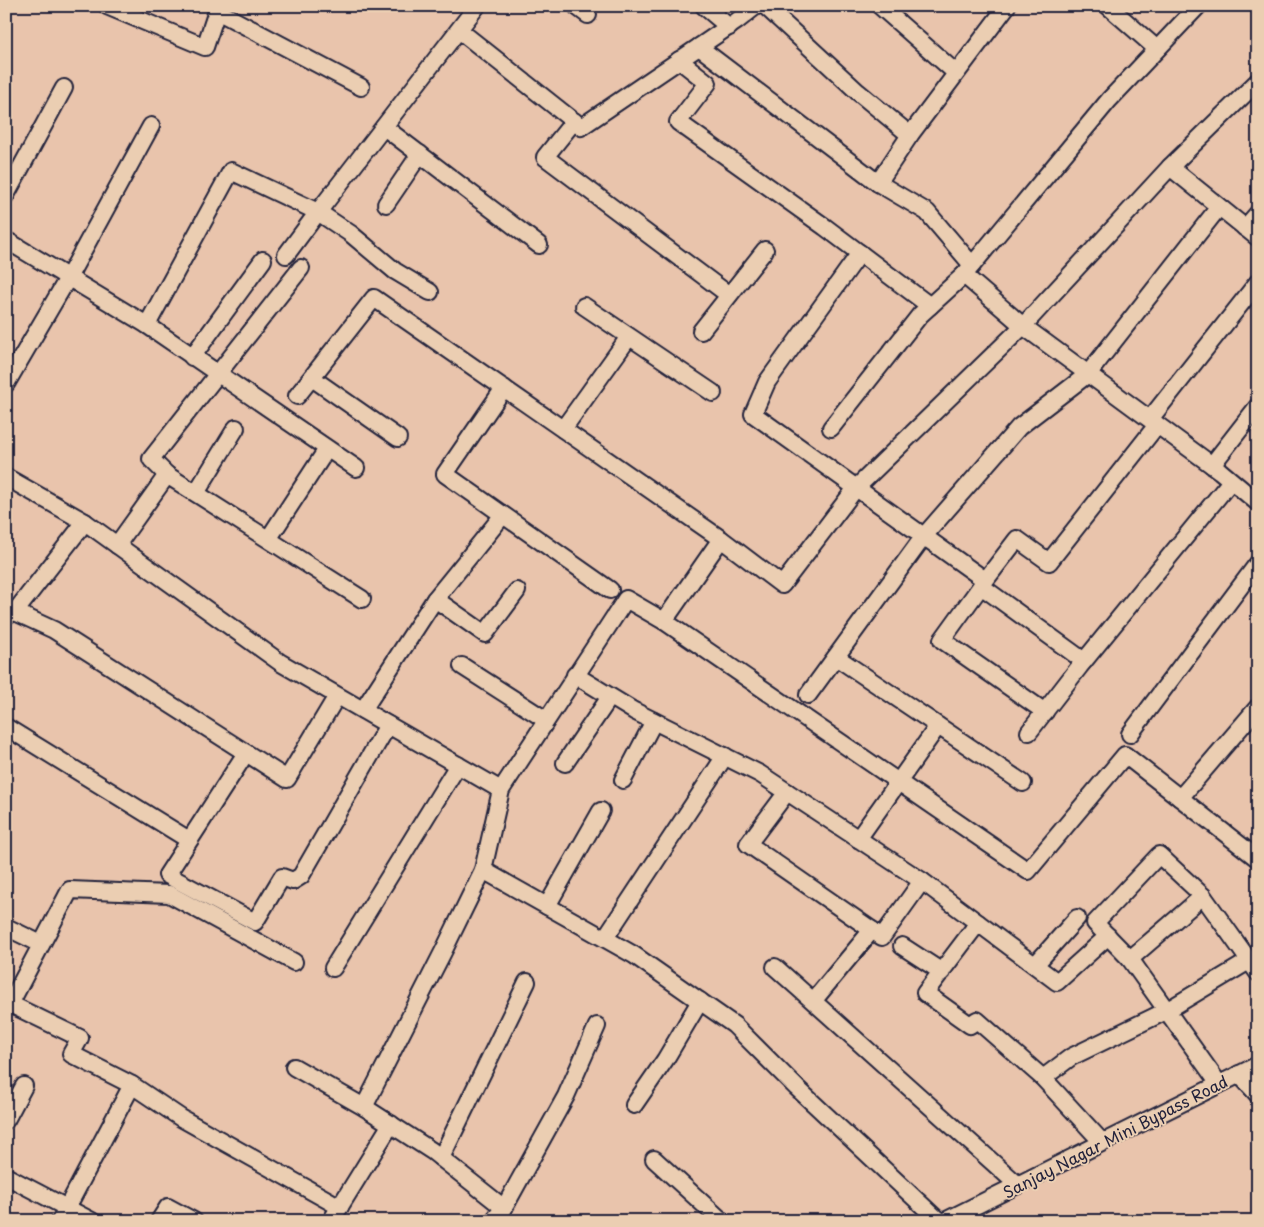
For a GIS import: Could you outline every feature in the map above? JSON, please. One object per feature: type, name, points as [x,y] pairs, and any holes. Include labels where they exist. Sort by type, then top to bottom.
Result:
[{"type":"street","points":[[107,6],[204,47],[217,11],[226,10],[361,87]]},
{"type":"street","points":[[286,255],[477,6]]},
{"type":"street","points":[[704,6],[729,27]]},
{"type":"street","points":[[459,30],[581,127],[699,48],[756,6]]},
{"type":"street","points":[[765,6],[858,92],[910,135]]},
{"type":"street","points":[[880,6],[956,74]]},
{"type":"street","points":[[878,182],[910,135],[1008,6]]},
{"type":"street","points":[[1108,6],[1157,49]]},
{"type":"street","points":[[831,428],[920,315],[968,270],[1109,100],[1198,6]]},
{"type":"street","points":[[699,48],[878,182],[927,212],[968,270],[1023,326],[1212,465],[1258,503]]},
{"type":"street","points":[[679,60],[708,83],[678,122],[860,253],[930,306]]},
{"type":"street","points":[[298,396],[374,298],[721,539],[782,585],[856,488],[1023,326],[1170,167],[1258,81]]},
{"type":"street","points":[[6,195],[64,88]]},
{"type":"street","points":[[574,121],[545,157],[730,295]]},
{"type":"street","points":[[6,384],[68,278],[151,126]]},
{"type":"street","points":[[384,127],[539,245]]},
{"type":"street","points":[[386,204],[420,154]]},
{"type":"street","points":[[1170,167],[1252,233],[1258,213]]},
{"type":"street","points":[[147,325],[231,171],[318,212],[351,234],[395,271],[430,292]]},
{"type":"street","points":[[808,695],[924,536],[1019,427],[1088,374],[1219,207]]},
{"type":"street","points":[[6,240],[147,325],[356,468]]},
{"type":"street","points":[[701,331],[765,250]]},
{"type":"street","points":[[860,253],[768,382],[753,414],[924,536],[1084,661]]},
{"type":"street","points":[[192,356],[263,260]]},
{"type":"street","points":[[301,268],[151,459],[167,475],[269,538],[362,599]]},
{"type":"street","points":[[1045,712],[942,640],[1017,539],[1050,562],[1258,282]]},
{"type":"street","points":[[584,306],[713,393]]},
{"type":"street","points":[[563,429],[629,337]]},
{"type":"street","points":[[312,378],[398,438]]},
{"type":"street","points":[[504,388],[445,474],[610,590]]},
{"type":"street","points":[[1212,465],[1258,406]]},
{"type":"street","points":[[196,493],[236,428]]},
{"type":"street","points":[[269,538],[327,449]]},
{"type":"street","points":[[117,544],[167,475]]},
{"type":"street","points":[[6,477],[86,522],[281,663],[501,790]]},
{"type":"street","points":[[1029,732],[1084,661],[1231,481]]},
{"type":"street","points":[[363,710],[435,599],[503,515]]},
{"type":"street","points":[[86,522],[11,614],[54,630],[287,779],[337,696]]},
{"type":"street","points":[[664,621],[721,539]]},
{"type":"street","points":[[1130,734],[1258,563]]},
{"type":"street","points":[[435,599],[486,634],[517,591]]},
{"type":"street","points":[[364,1107],[483,870],[501,790],[626,599],[664,621],[1028,871],[1125,755],[1258,859]]},
{"type":"street","points":[[836,657],[1023,783]]},
{"type":"street","points":[[462,666],[546,720]]},
{"type":"street","points":[[575,675],[654,721],[760,774],[922,882],[1057,982],[1108,936]]},
{"type":"street","points":[[565,763],[610,696]]},
{"type":"street","points":[[1180,798],[1258,707]]},
{"type":"street","points":[[623,780],[654,721]]},
{"type":"street","points":[[246,753],[167,876],[255,922],[282,877],[292,881],[301,876],[388,725]]},
{"type":"street","points":[[6,726],[189,840]]},
{"type":"street","points":[[858,839],[938,726]]},
{"type":"street","points":[[604,938],[725,756]]},
{"type":"street","points":[[333,968],[458,766]]},
{"type":"street","points":[[787,792],[748,844],[882,937],[922,882]]},
{"type":"street","points":[[547,906],[601,811]]},
{"type":"street","points":[[1043,1078],[1071,1057],[1166,1010],[1254,967],[1203,896],[1159,856],[1095,923],[1130,960],[1166,1010],[1219,1084]]},
{"type":"street","points":[[483,870],[634,955],[734,1025],[797,1088],[939,1221]]},
{"type":"street","points":[[294,962],[169,894],[70,890],[8,1003],[80,1038],[71,1054],[132,1085],[181,1118],[336,1214],[391,1124]]},
{"type":"street","points":[[1130,960],[1203,896]]},
{"type":"street","points":[[1035,964],[1077,918]]},
{"type":"street","points":[[978,923],[925,993],[970,1025],[977,1020],[1043,1078],[1102,1142]]},
{"type":"street","points":[[6,927],[41,944]]},
{"type":"street","points":[[814,1000],[872,930]]},
{"type":"street","points":[[902,946],[942,972]]},
{"type":"street","points":[[775,967],[1018,1184]]},
{"type":"street","points":[[441,1158],[527,982]]},
{"type":"street","points":[[634,1105],[665,1060],[700,1001]]},
{"type":"street","points":[[493,1221],[504,1208],[566,1096],[597,1026]]},
{"type":"street","name":"Sanjay Nagar Mini Bypass Road","points":[[945,1221],[1258,1065]]},
{"type":"street","points":[[294,1067],[391,1124],[441,1158],[504,1208]]},
{"type":"street","points":[[1239,1074],[1258,1095]]},
{"type":"street","points":[[64,1214],[132,1085]]},
{"type":"street","points":[[6,1120],[24,1086]]},
{"type":"street","points":[[654,1158],[722,1221]]},
{"type":"street","points":[[6,1176],[64,1214],[92,1221]]},
{"type":"street","points":[[159,1221],[168,1207],[194,1221]]}]
